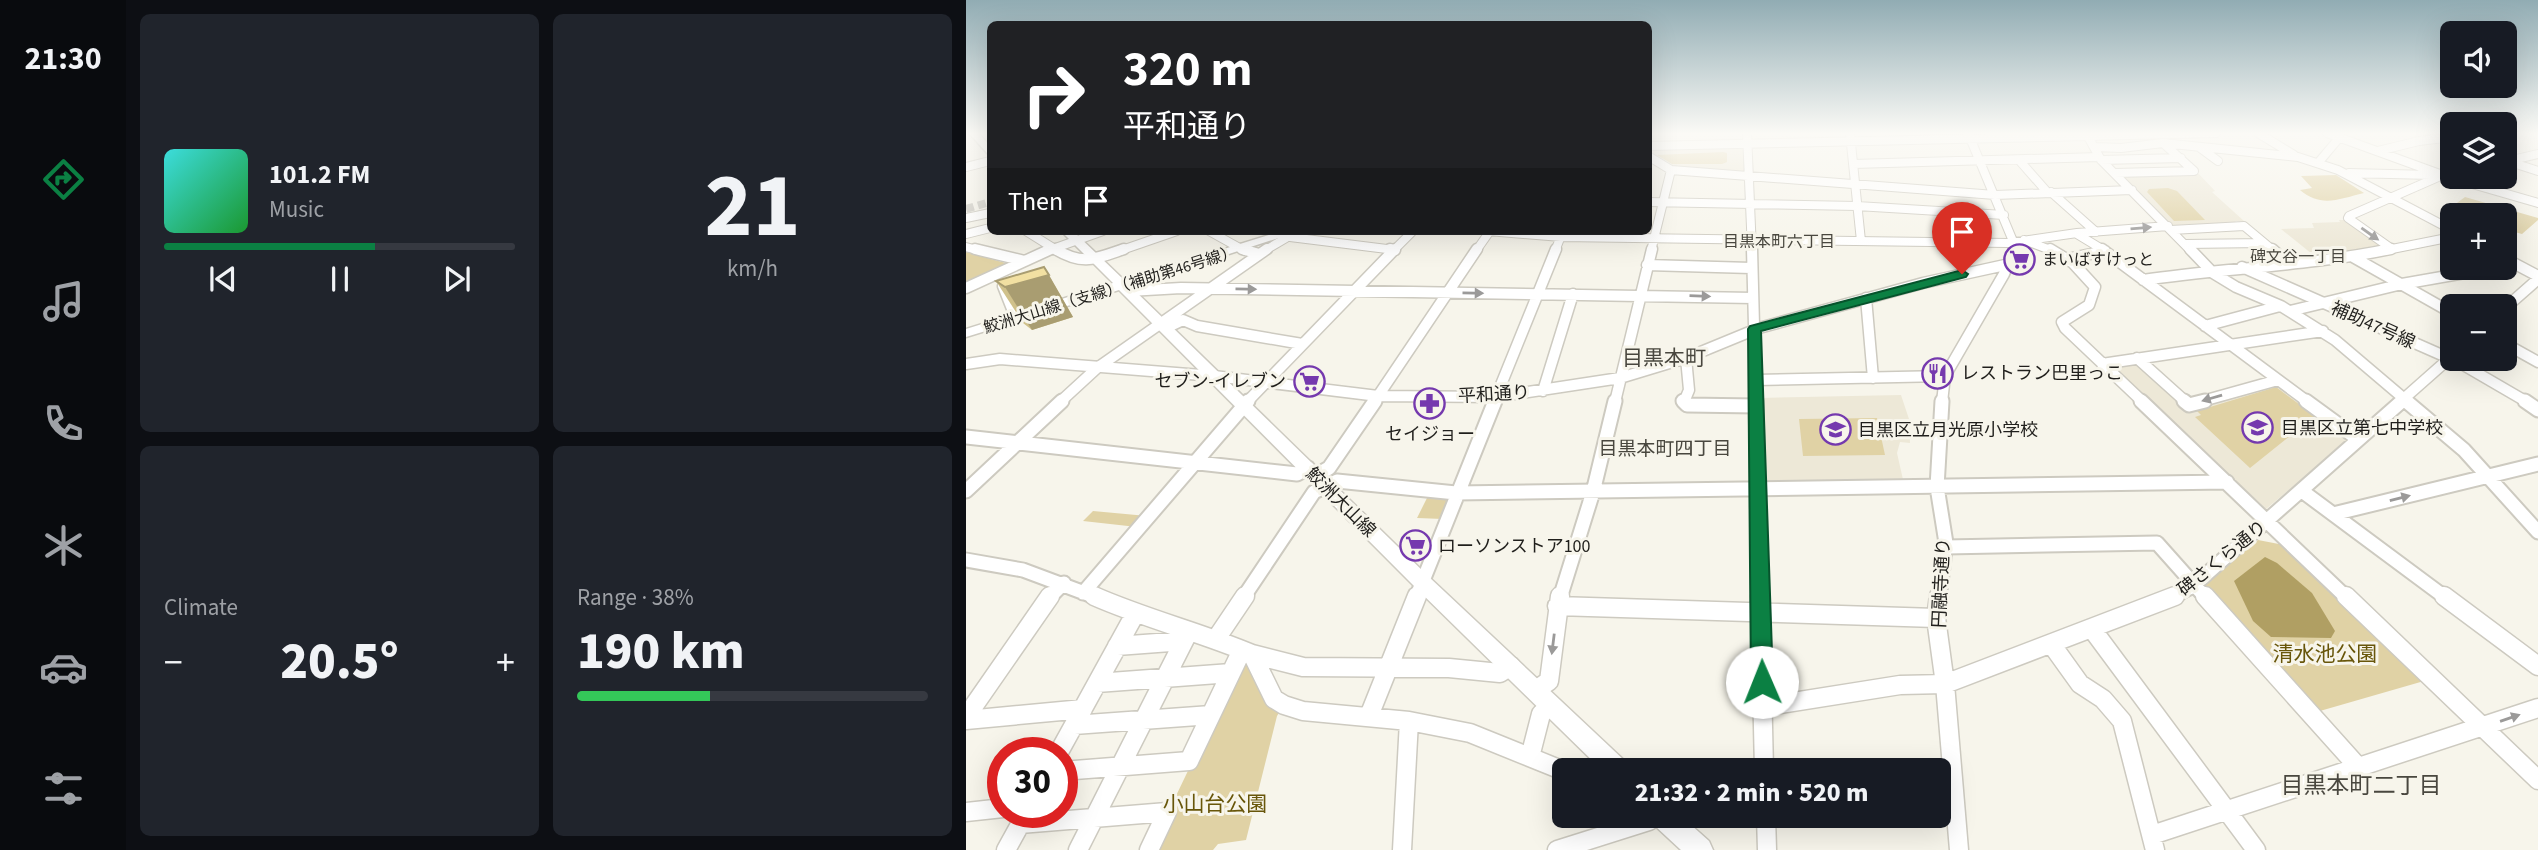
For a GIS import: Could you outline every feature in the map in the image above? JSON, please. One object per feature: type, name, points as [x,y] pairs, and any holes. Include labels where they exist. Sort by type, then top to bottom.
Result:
[{"type":"main road","name":"鮫洲大山線（支線）（補助第46号線）","points":[[967,332],[1126,288],[1287,235]]},
{"type":"main road","name":"鮫洲大山線","points":[[1077,236],[1096,259],[1422,582],[1511,666],[1543,686],[1551,705],[1606,758]]},
{"type":"main road","points":[[1676,828],[1700,850]]},
{"type":"street","points":[[1543,686],[1557,606],[1593,492],[1669,173]]},
{"type":"street","points":[[1705,173],[1995,195],[2132,190]]},
{"type":"street","points":[[1748,173],[1755,329],[1764,758]]},
{"type":"street","points":[[1854,173],[1860,241]]},
{"type":"street","points":[[1985,173],[2004,215],[2020,241],[2046,247],[2067,259],[2089,278],[2095,287],[2086,308],[2062,323],[2266,522],[2538,780]]},
{"type":"street","points":[[2030,173],[2096,232]]},
{"type":"street","points":[[2115,173],[2128,173]]},
{"type":"street","points":[[2115,173],[2209,270],[2236,288],[2285,309],[2323,331],[2464,450],[2538,532]]},
{"type":"street","points":[[2342,173],[2440,224]]},
{"type":"street","points":[[2345,174],[2440,174]]},
{"type":"street","points":[[2367,174],[2413,188]]},
{"type":"street","points":[[2392,248],[2348,218],[2440,177]]},
{"type":"street","points":[[2500,189],[2535,199]]},
{"type":"street","points":[[1652,202],[1749,202],[2004,215]]},
{"type":"street","points":[[966,227],[979,223],[973,218]]},
{"type":"street","points":[[1592,235],[1860,241],[2020,241],[2077,233],[2244,226],[2288,262]]},
{"type":"street","points":[[966,234],[987,229]]},
{"type":"street","points":[[2077,233],[2358,439]]},
{"type":"street","points":[[1032,235],[1074,261],[1096,259],[1165,235]]},
{"type":"street","points":[[1216,235],[1241,249],[1259,254]]},
{"type":"street","points":[[966,491],[1097,368],[1164,326],[1210,289],[1287,235],[1395,250]]},
{"type":"street","points":[[1083,593],[1265,382],[1409,235]]},
{"type":"street","points":[[1216,639],[1314,492],[1316,477],[1329,468],[1488,235]]},
{"type":"street","points":[[1368,716],[1562,235]]},
{"type":"street","points":[[966,288],[1029,261],[1077,236]]},
{"type":"street","points":[[2143,280],[2209,270],[2353,257],[2440,239]]},
{"type":"street","name":"円融寺通り","points":[[1946,758],[1945,684],[1937,618],[1946,547],[1937,487],[1945,376],[2020,241]]},
{"type":"street","points":[[2185,244],[2264,243]]},
{"type":"street","points":[[966,247],[1014,260],[1029,261]]},
{"type":"street","points":[[2067,259],[2105,251]]},
{"type":"street","points":[[2353,257],[2440,306]]},
{"type":"street","points":[[1647,265],[1751,268]]},
{"type":"street","name":"平和通り","points":[[966,364],[1000,359],[1214,376],[1378,396],[1495,397],[1620,378],[1685,358],[1755,329],[1866,298],[2005,265]]},
{"type":"street","points":[[2517,265],[2538,277],[2517,297]]},
{"type":"street","name":"補助47号線","points":[[2242,267],[2440,353]]},
{"type":"street","points":[[998,274],[1016,319]]},
{"type":"street","points":[[2205,326],[2440,277]]},
{"type":"street","points":[[1126,288],[1640,294],[1753,298]]},
{"type":"street","points":[[1543,391],[1573,294]]},
{"type":"street","points":[[1866,298],[1873,378]]},
{"type":"street","points":[[1164,326],[1183,320],[1197,326],[1302,344]]},
{"type":"street","points":[[2102,363],[2323,331]]},
{"type":"street","points":[[2517,350],[2538,362]]},
{"type":"street","points":[[1685,358],[1689,390],[1683,401],[1687,405],[1756,406]]},
{"type":"street","points":[[2137,358],[2189,405],[2278,380]]},
{"type":"street","name":"碑さくら通り","points":[[1945,684],[2052,645],[2178,595],[2193,586],[2440,366]]},
{"type":"street","name":"補助47号線","points":[[2475,371],[2510,390],[2538,410]]},
{"type":"street","points":[[1756,380],[1945,376]]},
{"type":"street","points":[[966,437],[1456,493],[2227,482]]},
{"type":"street","points":[[2333,514],[2538,464]]},
{"type":"street","points":[[2302,491],[2538,666]]},
{"type":"street","points":[[1946,547],[2157,543],[2360,769]]},
{"type":"street","points":[[966,560],[1023,570],[1064,583],[1186,636]]},
{"type":"street","points":[[966,718],[1052,593],[1064,583]]},
{"type":"street","points":[[1557,606],[1937,618]]},
{"type":"street","points":[[1068,737],[1135,614]]},
{"type":"street","points":[[2092,629],[2256,850]]},
{"type":"street","points":[[1078,850],[1141,720],[1186,636]]},
{"type":"street","points":[[1117,646],[1186,636],[1216,639],[1247,652],[1303,667],[1449,668],[1500,673],[1511,666]]},
{"type":"street","points":[[2052,645],[2080,684],[2103,699],[2122,721],[2153,843],[2228,812],[2538,708]]},
{"type":"street","points":[[1078,770],[1189,761],[1231,673],[1247,652]]},
{"type":"street","points":[[1247,652],[1274,699],[1284,705],[1303,711],[1409,721],[1470,733],[1552,766]]},
{"type":"street","points":[[1097,683],[1231,673]]},
{"type":"street","points":[[1762,707],[1900,684],[1945,684]]},
{"type":"street","points":[[1530,757],[1541,714],[1551,705]]},
{"type":"street","points":[[966,718],[1079,717],[1141,720],[1211,715]]},
{"type":"street","points":[[1402,850],[1409,721]]},
{"type":"street","points":[[966,812],[987,810]]},
{"type":"street","points":[[1078,817],[1167,812],[1149,850]]},
{"type":"street","name":"円融寺通り","points":[[1951,815],[1959,850]]},
{"type":"street","points":[[1006,850],[1018,828]]},
{"type":"street","points":[[1557,850],[1627,828]]},
{"type":"street","points":[[1766,828],[1767,850]]},
{"type":"shaded area","points":[[2198,173],[2215,191],[2212,192],[2244,221],[2235,221],[2239,225],[2173,229],[2121,176]]},
{"type":"shaded area","points":[[2339,220],[2347,220],[2386,246],[2317,258],[2281,229],[2314,228],[2312,223],[2340,222]]},
{"type":"shaded area","name":"目黒区立第七中学校","points":[[2136,362],[2189,408],[2274,384],[2281,385],[2351,438],[2266,509],[2112,365]]},
{"type":"shaded area","name":"目黒区立月光原小学校","points":[[1901,395],[1909,419],[1910,443],[1900,442],[1897,453],[1904,484],[1763,487],[1760,398]]},
{"type":"shaded area","points":[[2265,557],[2277,563],[2312,593],[2335,631],[2331,638],[2271,637],[2253,621],[2234,581]]},
{"type":"green space","points":[[2336,175],[2364,193],[2323,200],[2308,196],[2300,190],[2312,188],[2301,176]]},
{"type":"green space","points":[[2168,188],[2177,191],[2205,220],[2174,221],[2147,192],[2149,189]]},
{"type":"green space","points":[[2465,197],[2486,203],[2457,203]]},
{"type":"green space","points":[[2517,212],[2538,218],[2538,220],[2522,234],[2517,233]]},
{"type":"green space","points":[[966,252],[1013,265],[966,285]]},
{"type":"green space","points":[[2276,387],[2315,416],[2250,468],[2195,417],[2201,415],[2197,411]]},
{"type":"green space","points":[[1877,418],[1885,455],[1803,456],[1799,419]]},
{"type":"green space","points":[[1430,492],[1452,495],[1443,519],[1417,518]]},
{"type":"green space","points":[[1093,511],[1147,516],[1137,527],[1083,521]]},
{"type":"green space","name":"清水池公園","points":[[2258,540],[2284,545],[2424,681],[2313,713],[2196,587]]},
{"type":"green space","name":"小山台公園","points":[[1245,652],[1284,705],[1277,716],[1246,840],[1218,844],[1213,850],[1150,850]]},
{"type":"building","points":[[1044,267],[1049,275],[1005,287],[996,281]]},
{"type":"tunnel","points":[[966,209],[987,203]]},
{"type":"place","name":"まいばすけっと","points":[[2019,259]]},
{"type":"place","name":"レストラン巴里っこ","points":[[1938,373]]},
{"type":"place","name":"セブン-イレブン","points":[[1309,381]]},
{"type":"place","name":"セイジョー","points":[[1430,404]]},
{"type":"place","name":"目黒区立第七中学校","points":[[2258,428]]},
{"type":"place","name":"目黒区立月光原小学校","points":[[1835,430]]},
{"type":"place","name":"ローソンストア100","points":[[1415,546]]},
{"type":"district","name":"目黒本町六丁目","points":[[1779,241]]},
{"type":"district","name":"碑文谷一丁目","points":[[2298,256]]},
{"type":"district","name":"目黒本町","points":[[1664,358]]},
{"type":"district","name":"目黒本町四丁目","points":[[1665,448]]},
{"type":"district","name":"目黒本町二丁目","points":[[2361,785]]},
{"type":"route","points":[[1762,682],[1755,329],[1962,274]]}]
